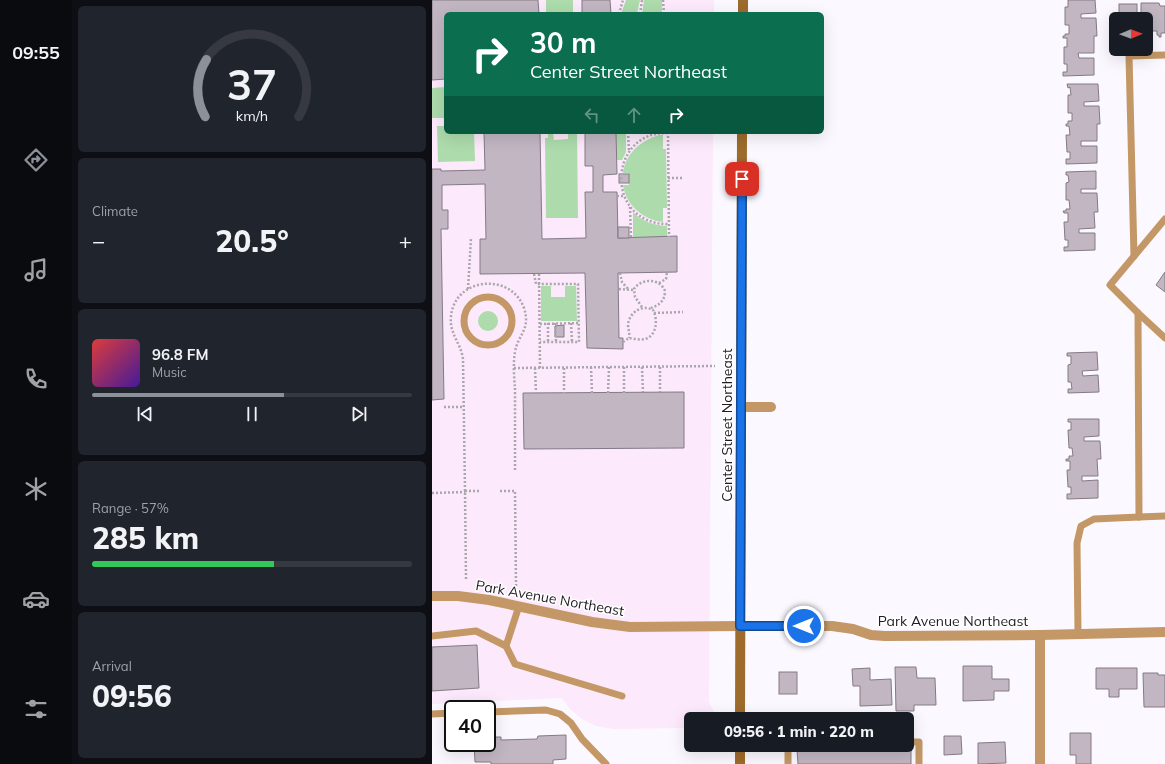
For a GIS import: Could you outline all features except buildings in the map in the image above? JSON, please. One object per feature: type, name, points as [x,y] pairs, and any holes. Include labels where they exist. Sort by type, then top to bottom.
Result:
[{"type":"main road","points":[[743,0],[743,12]]},
{"type":"main road","name":"Center Street Northeast","points":[[740,712],[742,134]]},
{"type":"main road","points":[[740,752],[740,764]]},
{"type":"street","points":[[741,407],[771,407]]},
{"type":"street","name":"Park Avenue Northeast","points":[[432,596],[458,596],[489,600],[592,622],[630,627],[832,626],[871,635],[884,636],[1040,635],[1165,632]]},
{"type":"street","points":[[1040,635],[1040,764]]},
{"type":"lane","points":[[1134,256],[1129,56],[1165,56]]},
{"type":"lane","points":[[1165,219],[1110,285],[1165,338]]},
{"type":"lane","points":[[490,297],[498,299],[509,309],[512,317],[510,332],[505,339],[498,343],[489,345],[476,341],[470,336],[466,329],[466,314],[469,307],[482,298],[490,297]]},
{"type":"lane","points":[[1138,313],[1139,517]]},
{"type":"lane","points":[[1078,634],[1077,543],[1081,526],[1094,520],[1165,516]]},
{"type":"lane","points":[[506,646],[519,606]]},
{"type":"lane","points":[[432,636],[476,631],[506,646],[515,664],[622,696]]},
{"type":"lane","points":[[496,712],[546,710],[560,714],[571,723],[582,739],[606,764]]},
{"type":"lane","points":[[432,714],[444,713]]},
{"type":"lane","points":[[914,742],[919,742],[919,764]]},
{"type":"lane","points":[[788,752],[788,764]]},
{"type":"path","points":[[620,12],[623,0]]},
{"type":"path","points":[[640,12],[642,0]]},
{"type":"path","points":[[663,0],[664,12]]},
{"type":"path","points":[[628,134],[629,152]]},
{"type":"path","points":[[656,134],[645,138],[629,152],[621,171],[621,186],[630,207],[645,219],[658,224],[669,224]]},
{"type":"path","points":[[668,134],[669,237]]},
{"type":"path","points":[[668,178],[682,178]]},
{"type":"path","points":[[617,196],[624,196]]},
{"type":"path","points":[[630,207],[631,238]]},
{"type":"path","points":[[468,289],[471,238]]},
{"type":"path","points":[[642,308],[635,297],[634,290],[636,286],[642,282],[649,281],[658,283],[664,282],[667,272]]},
{"type":"path","points":[[620,273],[622,282],[628,289]]},
{"type":"path","points":[[534,274],[535,283],[539,284],[578,284],[579,342],[540,342]]},
{"type":"path","points":[[539,274],[540,368]]},
{"type":"path","points":[[629,338],[628,326],[633,313],[642,308],[650,308],[658,305],[664,298],[665,291],[658,283]]},
{"type":"path","points":[[466,579],[463,354],[452,331],[451,315],[455,302],[462,293],[478,284],[498,284],[508,289],[520,300],[525,313],[526,326],[517,345],[514,368],[515,471]]},
{"type":"path","points":[[619,289],[634,290]]},
{"type":"path","points":[[623,342],[629,338],[642,340],[651,336],[656,326],[654,313],[650,308]]},
{"type":"path","points":[[654,313],[683,312]]},
{"type":"path","points":[[555,323],[556,342]]},
{"type":"path","points":[[572,323],[572,342]]},
{"type":"path","points":[[540,324],[579,323]]},
{"type":"path","points":[[548,324],[548,342]]},
{"type":"path","points":[[514,368],[715,366]]},
{"type":"path","points":[[591,367],[592,393]]},
{"type":"path","points":[[608,393],[609,367]]},
{"type":"path","points":[[624,367],[624,393]]},
{"type":"path","points":[[642,367],[643,392]]},
{"type":"path","points":[[660,367],[660,392]]},
{"type":"path","points":[[535,368],[536,393]]},
{"type":"path","points":[[564,368],[564,393]]},
{"type":"path","points":[[444,407],[464,407]]},
{"type":"path","points":[[500,491],[515,490],[516,590],[514,594]]},
{"type":"path","points":[[432,493],[481,491]]},
{"type":"shaded area","points":[[432,0],[714,0],[714,12],[444,12],[444,134],[713,134],[709,702],[714,712],[684,712],[684,728],[613,729],[596,726],[582,719],[570,709],[562,698],[496,701],[444,700],[444,703],[432,704]]},
{"type":"green space","points":[[546,0],[573,0],[573,12],[546,12]]},
{"type":"green space","points":[[626,0],[640,0],[637,12],[622,12]]},
{"type":"green space","points":[[644,0],[662,0],[662,12],[642,12]]},
{"type":"green space","points":[[444,87],[444,118],[432,118],[432,88]]},
{"type":"green space","points":[[437,126],[444,126],[444,134],[474,134],[475,161],[438,162]]},
{"type":"green space","points":[[548,134],[553,134],[554,140],[568,139],[568,134],[577,134],[578,218],[546,218],[545,138],[548,138]]},
{"type":"green space","points":[[616,134],[626,134],[626,152],[622,160],[617,160]]},
{"type":"green space","points":[[659,135],[663,135],[663,149],[666,149],[667,208],[663,208],[663,222],[656,221],[642,215],[628,199],[623,185],[629,185],[629,173],[623,173],[627,159],[640,144]]},
{"type":"green space","points":[[633,212],[648,222],[667,226],[667,237],[633,238]]},
{"type":"green space","points":[[541,286],[551,286],[551,297],[565,297],[565,286],[576,286],[577,321],[541,321]]},
{"type":"green space","points":[[484,311],[492,311],[498,317],[498,325],[492,331],[484,331],[478,325],[478,317]]},
{"type":"route","points":[[742,179],[740,626],[804,626]]}]
